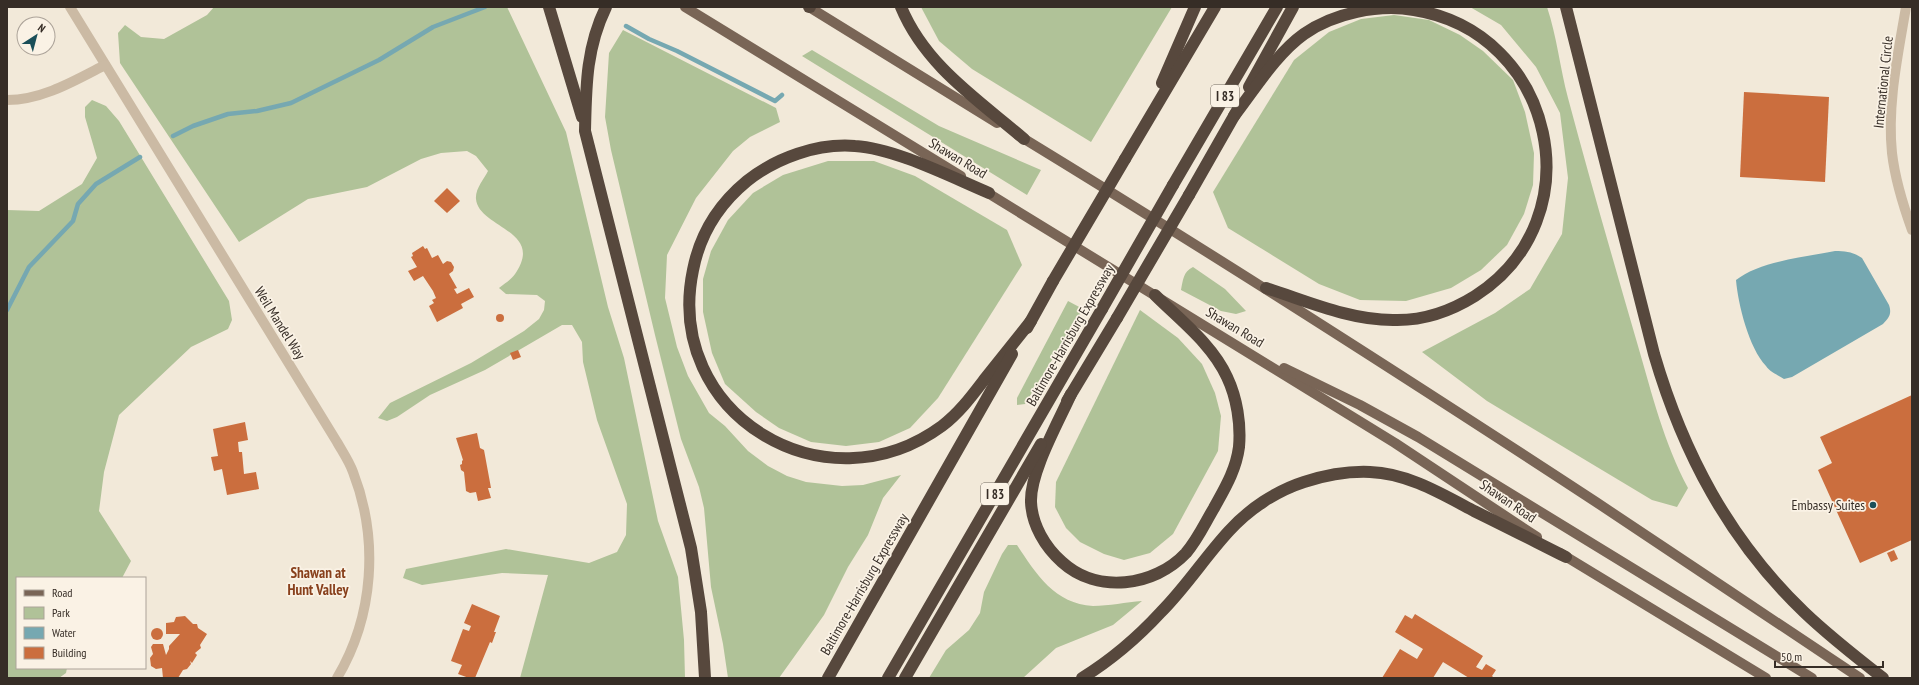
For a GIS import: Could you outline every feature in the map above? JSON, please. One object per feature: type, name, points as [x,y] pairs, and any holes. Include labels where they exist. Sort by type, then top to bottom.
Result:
[{"type":"highway","points":[[549,7],[586,132],[691,548],[701,612],[705,678]]},
{"type":"highway","points":[[586,132],[587,73],[589,58],[595,35],[606,7]]},
{"type":"highway","points":[[901,7],[924,49],[941,69],[1024,139]]},
{"type":"highway","points":[[1140,133],[1196,7]]},
{"type":"highway","name":"Baltimore-Harrisburg Expressway","points":[[828,678],[1054,281],[1215,7]]},
{"type":"highway","name":"Baltimore-Harrisburg Expressway","points":[[888,678],[1277,7]]},
{"type":"highway","points":[[905,678],[1189,194],[1234,116],[1293,7]]},
{"type":"highway","points":[[1566,7],[1654,354],[1667,398],[1690,452],[1718,505],[1740,538],[1767,572],[1804,612],[1883,678]]},
{"type":"highway","points":[[1234,116],[1282,53],[1303,35],[1322,23],[1346,15],[1387,8],[1407,9],[1430,12],[1459,24],[1482,37],[1500,52],[1512,64],[1536,105],[1546,144],[1547,166],[1541,208],[1534,228],[1523,249],[1497,280],[1460,305],[1418,318],[1395,321],[1374,320],[1344,314],[1266,288]]},
{"type":"highway","points":[[989,193],[904,158],[879,150],[855,146],[836,146],[814,149],[774,163],[756,174],[725,202],[711,221],[702,239],[695,259],[690,289],[690,320],[695,348],[703,369],[714,388],[738,417],[753,430],[772,441],[809,455],[853,459],[879,455],[904,448],[943,425],[958,412],[1031,321]]},
{"type":"highway","points":[[1071,394],[1033,484],[1031,503],[1035,522],[1042,539],[1054,556],[1069,569],[1084,576],[1104,582],[1125,583],[1143,580],[1159,573],[1185,553],[1195,541],[1230,481],[1239,447],[1239,428],[1234,394],[1227,376],[1217,359],[1206,345],[1155,295]]},
{"type":"highway","points":[[1082,678],[1114,656],[1162,612],[1229,531],[1248,512],[1295,485],[1321,477],[1346,472],[1371,472],[1399,477],[1426,486],[1566,557]]},
{"type":"main road","name":"Shawan Road","points":[[685,7],[1395,443],[1566,557],[1766,678]]},
{"type":"main road","points":[[809,7],[1134,205],[1266,288],[1598,503],[1860,678]]},
{"type":"main road","points":[[1232,342],[1360,405],[1418,438],[1812,678]]},
{"type":"street","name":"Weil Mandel Way","points":[[70,7],[104,65],[337,442],[352,471],[362,501],[368,533],[370,570],[366,603],[358,635],[337,678]]},
{"type":"street","name":"International Circle","points":[[1906,7],[1896,66],[1891,126],[1892,153],[1897,182],[1912,230]]},
{"type":"street","points":[[7,100],[38,96],[67,85],[104,65]]},
{"type":"green space","points":[[214,7],[507,7],[566,132],[608,307],[624,358],[658,521],[678,577],[684,640],[685,678],[520,678],[548,575],[502,573],[422,585],[403,578],[406,569],[506,549],[589,563],[617,552],[626,535],[627,504],[597,420],[583,362],[582,342],[572,325],[562,325],[485,370],[430,395],[397,417],[387,421],[378,418],[390,403],[471,363],[524,331],[539,319],[544,310],[545,301],[537,295],[506,294],[499,288],[510,280],[517,272],[521,263],[523,252],[520,243],[513,235],[479,208],[476,195],[480,184],[488,171],[476,156],[467,151],[441,153],[421,159],[367,187],[308,199],[239,242],[120,63],[118,33],[125,25],[141,37],[164,39],[207,15]]},
{"type":"green space","points":[[921,7],[1172,7],[1091,142],[972,69],[939,41]]},
{"type":"green space","points":[[1470,7],[1547,7],[1576,129],[1648,382],[1665,436],[1688,488],[1677,507],[1652,500],[1487,401],[1422,352],[1495,313],[1530,289],[1562,234],[1568,178],[1560,113],[1536,67],[1501,25]]},
{"type":"green space","points":[[1394,15],[1429,20],[1460,35],[1483,51],[1513,80],[1525,112],[1534,153],[1533,185],[1524,214],[1507,245],[1481,270],[1451,288],[1406,301],[1360,300],[1319,284],[1228,228],[1213,192],[1294,60],[1329,32],[1361,19]]},
{"type":"green space","points":[[623,30],[776,108],[780,122],[750,137],[733,151],[696,198],[667,255],[665,298],[677,347],[688,376],[709,413],[725,426],[748,451],[768,466],[787,476],[806,482],[842,486],[863,485],[901,475],[883,498],[868,535],[848,567],[824,615],[779,678],[728,678],[723,644],[711,587],[704,508],[699,487],[681,439],[611,150],[605,117],[609,53]]},
{"type":"green space","points":[[812,50],[939,126],[1041,170],[1027,195],[802,56]]},
{"type":"green space","points":[[92,100],[106,106],[119,121],[229,301],[232,320],[228,329],[191,347],[119,415],[104,472],[99,511],[131,561],[123,577],[16,577],[16,669],[67,669],[66,673],[59,678],[7,678],[7,210],[39,211],[82,184],[97,158],[85,117],[85,107]]},
{"type":"green space","points":[[828,161],[874,161],[915,176],[1007,230],[1022,265],[938,398],[910,428],[879,442],[846,446],[811,442],[779,428],[756,412],[725,384],[712,353],[703,312],[703,279],[711,251],[728,220],[753,193],[783,175]]},
{"type":"green space","points":[[1193,267],[1225,289],[1246,311],[1236,314],[1221,311],[1181,290],[1185,274]]},
{"type":"green space","points":[[1068,301],[1083,309],[1025,404],[1017,405],[1017,398]]},
{"type":"green space","points":[[1140,310],[1178,338],[1202,364],[1215,393],[1221,416],[1218,451],[1173,534],[1150,553],[1124,560],[1104,554],[1080,542],[1066,528],[1055,507],[1056,482]]},
{"type":"green space","points":[[1008,545],[1017,545],[1039,577],[1048,586],[1068,600],[1093,606],[1142,601],[1113,625],[1056,648],[1023,678],[929,678],[946,650],[969,630],[980,613],[984,592],[1002,554]]},
{"type":"water","points":[[1835,251],[1849,252],[1862,258],[1889,305],[1889,316],[1883,324],[1792,377],[1784,379],[1768,368],[1754,348],[1745,325],[1736,280],[1757,268],[1770,264]]},
{"type":"building","points":[[1744,92],[1829,97],[1825,182],[1740,177]]},
{"type":"building","points":[[447,188],[460,201],[447,213],[434,201]]},
{"type":"building","points":[[423,246],[425,249],[427,248],[432,258],[438,255],[443,264],[447,261],[451,262],[454,267],[453,271],[449,274],[457,288],[454,289],[457,294],[469,288],[474,297],[461,304],[463,308],[437,322],[429,306],[434,303],[432,300],[436,298],[433,291],[423,276],[414,281],[408,271],[417,267],[411,257],[413,256],[412,253]]},
{"type":"building","points":[[498,314],[502,314],[504,318],[502,322],[498,322],[496,320],[496,316]]},
{"type":"building","points":[[518,350],[521,357],[513,360],[510,353]]},
{"type":"building","name":"Embassy Suites","points":[[1912,395],[1912,540],[1860,563],[1818,470],[1832,463],[1820,437]]},
{"type":"building","points":[[245,422],[248,440],[238,442],[239,452],[242,452],[244,474],[256,472],[259,489],[227,495],[222,469],[214,471],[211,457],[218,456],[213,429]]},
{"type":"building","points":[[477,433],[480,448],[484,450],[491,488],[488,488],[491,498],[478,501],[476,492],[470,493],[466,491],[464,472],[461,470],[460,465],[462,464],[463,460],[456,438]]},
{"type":"building","points":[[1894,550],[1898,559],[1891,562],[1887,553]]},
{"type":"building","points":[[472,604],[500,616],[494,632],[496,632],[492,643],[490,642],[475,678],[469,678],[458,674],[462,665],[451,661],[463,629],[469,631],[471,626],[464,623]]},
{"type":"building","points":[[1415,614],[1483,656],[1476,667],[1482,670],[1486,664],[1496,670],[1492,676],[1494,678],[1469,678],[1443,662],[1433,678],[1382,678],[1400,649],[1417,659],[1423,649],[1395,632],[1405,615],[1412,619]]},
{"type":"building","points":[[185,616],[193,624],[197,624],[198,628],[207,634],[200,645],[201,648],[195,653],[197,655],[192,663],[190,661],[191,664],[187,669],[183,670],[178,678],[163,678],[162,668],[156,669],[151,666],[150,658],[153,654],[151,647],[153,644],[163,644],[166,655],[169,646],[180,634],[166,634],[166,623],[174,622],[176,617]]},
{"type":"building","points":[[155,628],[159,628],[163,634],[159,640],[155,640],[151,636],[151,632]]},
{"type":"waterway","points":[[173,136],[193,126],[228,114],[257,111],[291,103],[379,60],[433,27],[485,7]]},
{"type":"waterway","points":[[626,26],[649,39],[677,51],[775,101],[782,95]]},
{"type":"waterway","points":[[7,310],[29,267],[73,221],[78,204],[96,184],[140,157]]},
{"type":"place","name":"Embassy Suites","points":[[1873,505]]},
{"type":"district","name":"Shawan at Hunt Valley","points":[[318,582]]}]
